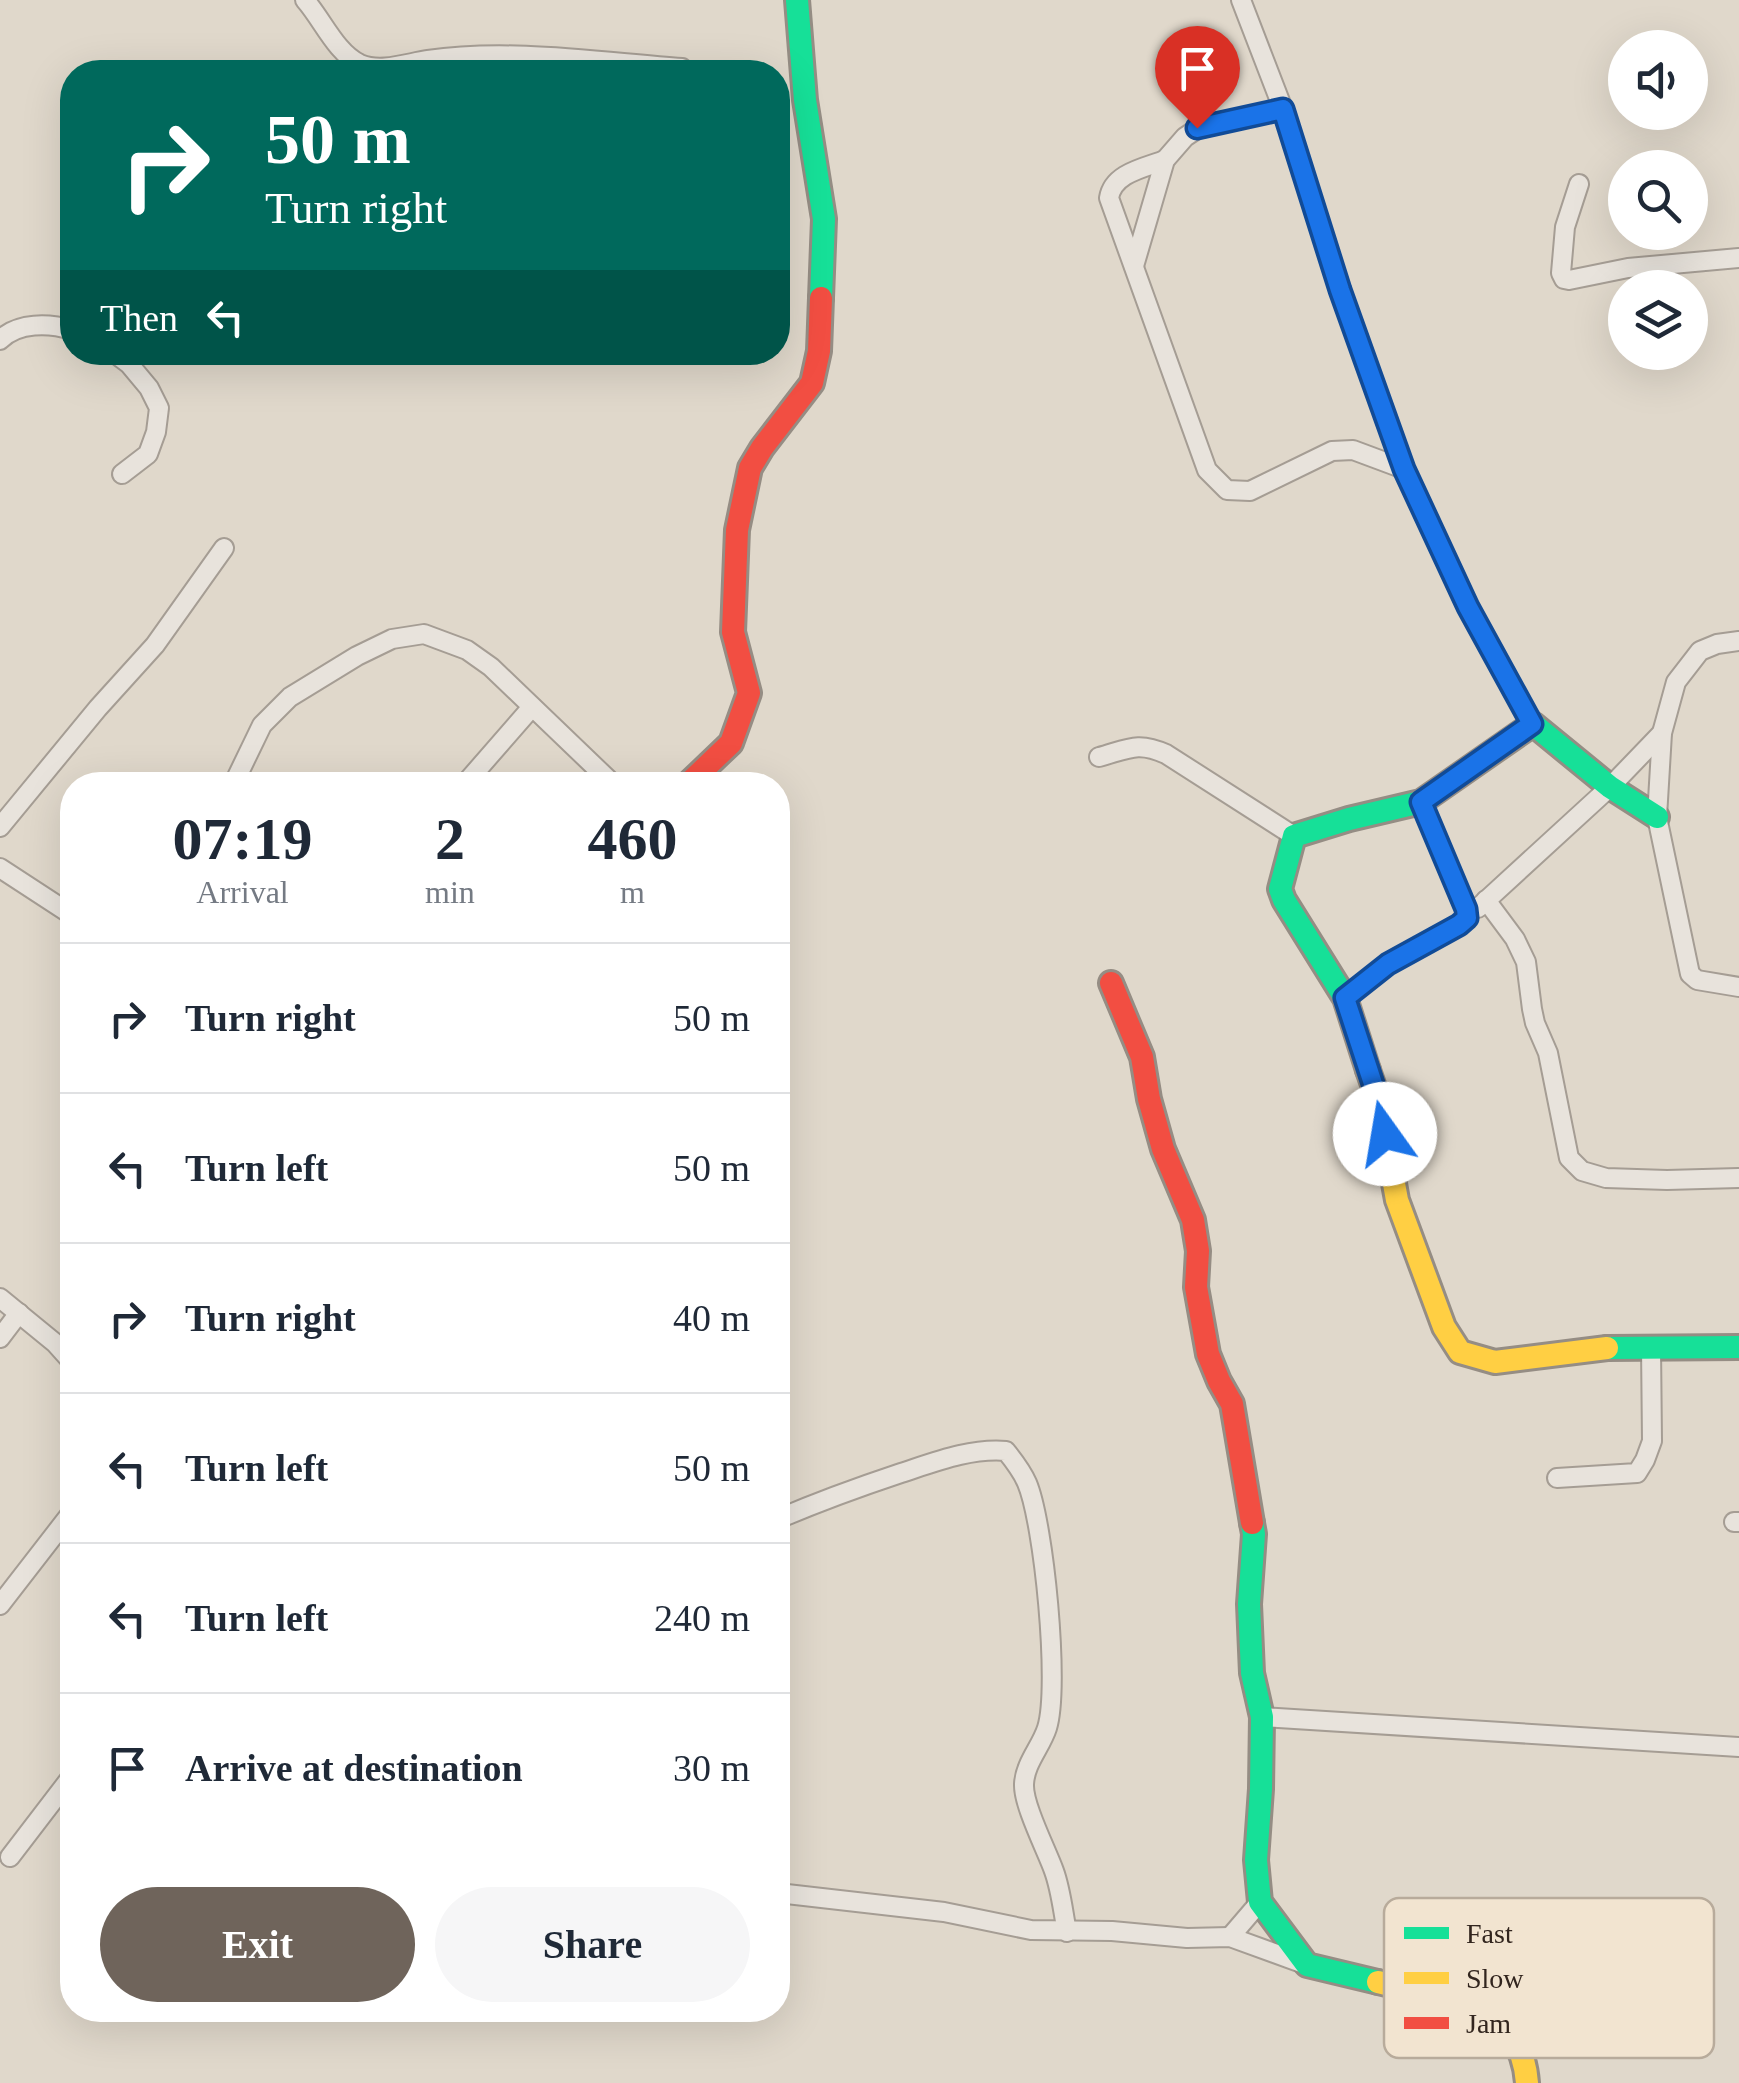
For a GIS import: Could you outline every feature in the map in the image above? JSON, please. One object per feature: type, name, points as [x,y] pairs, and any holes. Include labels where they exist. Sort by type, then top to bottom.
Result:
[{"type":"street","points":[[305,0],[343,51],[355,60]]},
{"type":"street","points":[[700,772],[730,742],[748,693],[733,632],[738,530],[750,468],[812,383],[819,351],[824,219],[805,100],[797,0]]},
{"type":"street","points":[[1241,0],[1283,109],[1340,290],[1404,469],[1468,607],[1532,724],[1610,786],[1657,817]]},
{"type":"street","points":[[425,60],[493,54],[574,60]]},
{"type":"street","points":[[1134,267],[1165,160],[1185,136],[1197,128],[1283,109]]},
{"type":"street","points":[[1165,160],[1120,178],[1111,188],[1110,198],[1207,470],[1226,490],[1250,491],[1332,452],[1353,450],[1404,469]]},
{"type":"street","points":[[1579,184],[1565,227],[1561,273],[1564,279],[1628,268],[1739,258]]},
{"type":"street","points":[[0,340],[8,332],[28,326],[60,329]]},
{"type":"street","points":[[122,474],[148,454],[159,408],[149,388],[129,365]]},
{"type":"street","points":[[0,827],[98,708],[156,645],[224,548]]},
{"type":"street","points":[[240,772],[262,726],[290,698],[392,639],[424,634],[467,650],[490,667],[600,772]]},
{"type":"street","points":[[1739,641],[1700,650],[1676,682],[1662,733],[1657,817],[1690,974],[1697,980],[1739,987]]},
{"type":"street","points":[[475,772],[532,707]]},
{"type":"street","points":[[1100,757],[1148,746],[1294,836],[1421,802],[1532,724]]},
{"type":"street","points":[[1345,998],[1388,964],[1459,925],[1662,733]]},
{"type":"street","points":[[1421,802],[1467,918]]},
{"type":"street","points":[[1294,836],[1280,889],[1345,998],[1379,1102],[1397,1200],[1444,1327],[1460,1352],[1495,1362],[1612,1347],[1739,1347]]},
{"type":"street","points":[[0,868],[60,908]]},
{"type":"street","points":[[1486,900],[1515,939],[1526,962],[1535,1023],[1548,1053],[1569,1158],[1582,1171],[1606,1178],[1739,1178]]},
{"type":"street","points":[[1110,982],[1142,1057],[1163,1149],[1193,1220],[1198,1250],[1196,1287],[1208,1354],[1232,1404],[1241,1447],[1254,1534],[1249,1604],[1252,1673],[1262,1717],[1262,1789],[1256,1860],[1260,1902],[1306,1965]]},
{"type":"street","points":[[0,1298],[60,1348]]},
{"type":"street","points":[[0,1338],[19,1314]]},
{"type":"street","points":[[1557,1478],[1636,1473],[1652,1441],[1652,1347]]},
{"type":"street","points":[[790,1513],[946,1458],[988,1450],[1006,1451],[1017,1464],[1028,1486],[1039,1534],[1052,1689],[1047,1728],[1032,1756],[1024,1786],[1056,1874],[1067,1932]]},
{"type":"street","points":[[0,1605],[60,1528]]},
{"type":"street","points":[[1262,1717],[1739,1747]]},
{"type":"street","points":[[10,1857],[60,1792]]},
{"type":"street","points":[[790,1894],[944,1912],[1031,1930],[1230,1937],[1306,1965],[1384,1984]]},
{"type":"street","points":[[1230,1937],[1260,1902]]},
{"type":"street","points":[[1525,2058],[1527,2083]]},
{"type":"traffic: fast","points":[[797,0],[805,100],[824,219],[821,298]]},
{"type":"traffic: fast","points":[[1368,1070],[1345,998],[1280,889],[1294,836],[1421,802],[1533,724],[1610,787],[1657,817]]},
{"type":"traffic: fast","points":[[1607,1348],[1739,1347]]},
{"type":"traffic: fast","points":[[1252,1523],[1252,1673],[1262,1717],[1256,1860],[1260,1902],[1307,1965],[1378,1982]]},
{"type":"traffic: slow","points":[[1368,1070],[1379,1102],[1397,1200],[1444,1327],[1460,1352],[1495,1362],[1607,1348]]},
{"type":"traffic: slow","points":[[1378,1982],[1384,1983]]},
{"type":"traffic: slow","points":[[1522,2058],[1527,2083]]},
{"type":"traffic: jam","points":[[701,772],[731,743],[749,693],[733,632],[737,530],[750,468],[812,383],[819,351],[821,298]]},
{"type":"traffic: jam","points":[[1111,983],[1142,1057],[1163,1149],[1193,1220],[1198,1251],[1196,1287],[1208,1354],[1232,1404],[1252,1523]]},
{"type":"route","points":[[1197,128],[1283,109],[1340,290],[1404,469],[1468,607],[1532,724],[1421,802],[1467,918],[1388,964],[1345,998],[1379,1102],[1385,1134]]}]
